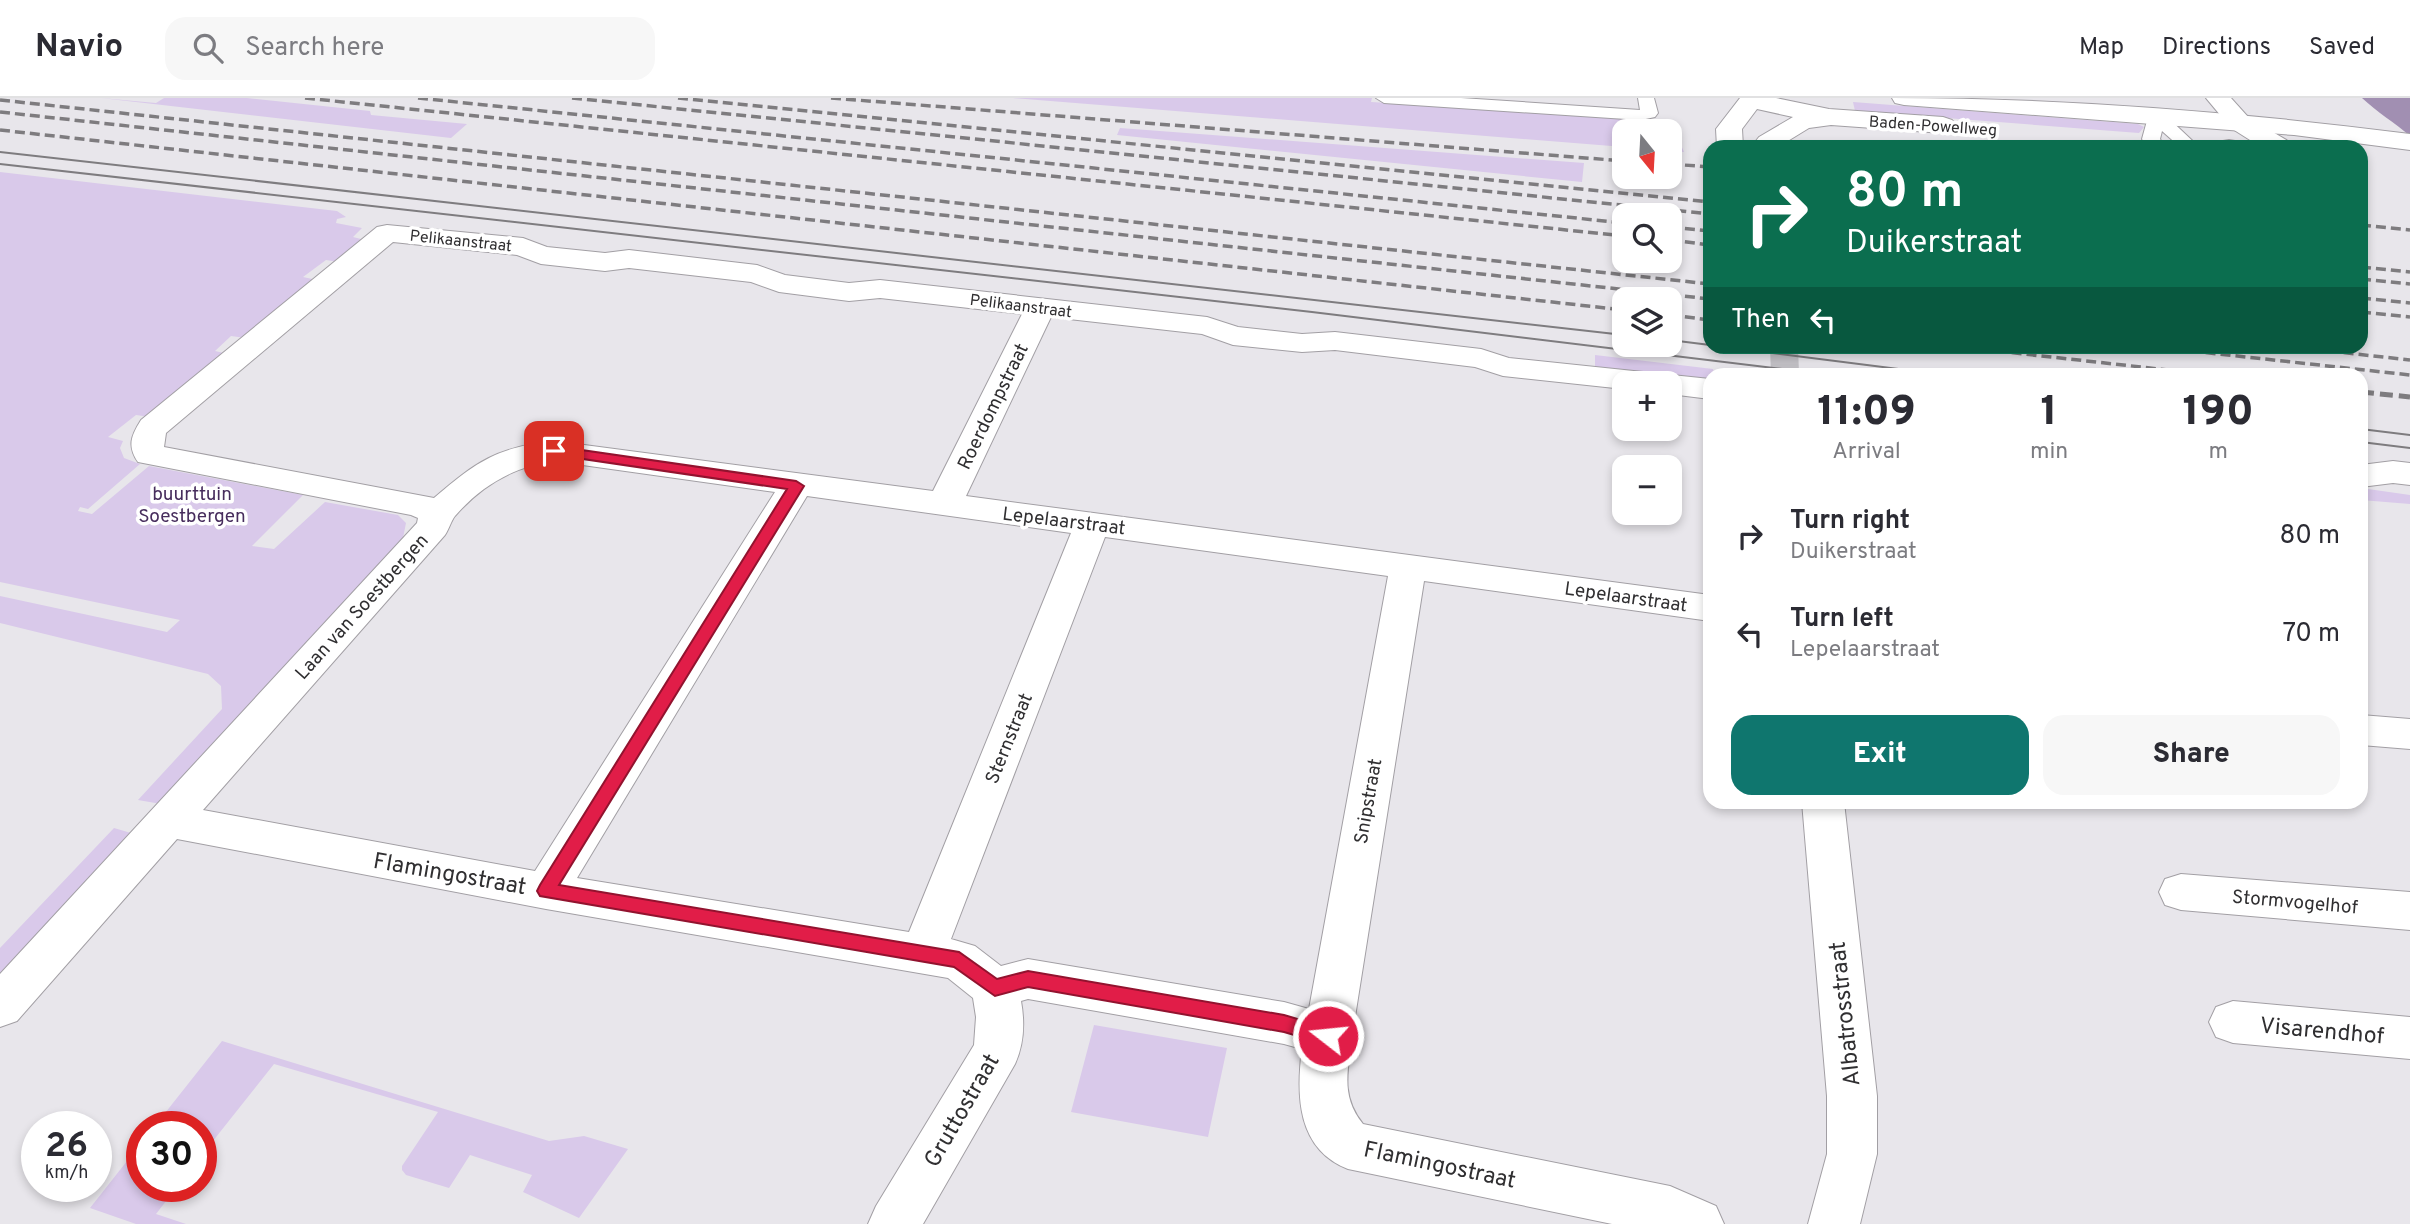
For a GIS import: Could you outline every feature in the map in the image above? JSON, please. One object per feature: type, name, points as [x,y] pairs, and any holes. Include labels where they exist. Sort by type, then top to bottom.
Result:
[{"type":"street","name":"Baden-Powellweg","points":[[1904,98],[2155,134],[2175,140]]},
{"type":"street","points":[[2218,98],[2238,140]]},
{"type":"street","name":"Baden-Powellweg","points":[[1751,99],[1829,117],[2226,140]]},
{"type":"street","points":[[1751,99],[1766,140]]},
{"type":"street","points":[[1730,140],[1729,129],[1751,99]]},
{"type":"street","points":[[1775,140],[1802,122],[1829,117]]},
{"type":"street","name":"Baden-Powellweg","points":[[2245,140],[2318,130],[2410,142]]},
{"type":"street","points":[[2368,159],[2410,162]]},
{"type":"street","name":"Pelikaanstraat","points":[[387,233],[523,247],[541,255],[605,262],[629,259],[757,274],[779,283],[849,292],[880,289],[1207,326],[1233,336],[1302,344],[1335,341],[1481,358],[1503,367],[1612,378]]},
{"type":"street","name":"Laan van Soestbergen","points":[[0,1006],[433,527],[437,513],[420,505],[150,455],[146,446],[147,436],[153,426],[387,233]]},
{"type":"street","name":"Roerdompstraat","points":[[944,505],[1040,307]]},
{"type":"street","points":[[1682,386],[1703,387]]},
{"type":"street","name":"Lepelaarstraat","points":[[437,513],[495,465],[524,453],[554,451],[796,486],[1093,523],[1703,607]]},
{"type":"street","points":[[2368,475],[2393,472],[2410,474]]},
{"type":"street","points":[[546,891],[796,486]]},
{"type":"street","name":"Sternstraat","points":[[923,953],[1093,523]]},
{"type":"street","name":"Snipstraat","points":[[1328,1036],[1408,566]]},
{"type":"street","points":[[2368,731],[2410,734]]},
{"type":"street","name":"Albatrosstraat","points":[[1824,809],[1852,1096],[1852,1154],[1833,1224]]},
{"type":"street","name":"Flamingostraat","points":[[168,820],[546,891],[959,960],[995,988]]},
{"type":"street","name":"Stormvogelhof","points":[[2180,892],[2410,911]]},
{"type":"street","points":[[995,988],[1028,979],[1284,1023],[1328,1036]]},
{"type":"street","name":"Gruttostraat","points":[[894,1224],[998,1049],[1000,1017],[995,988]]},
{"type":"street","name":"Visarendhof","points":[[2233,1022],[2410,1038]]},
{"type":"street","name":"Flamingostraat","points":[[1328,1036],[1322,1087],[1327,1118],[1348,1145],[1670,1211],[1698,1224]]},
{"type":"lane","points":[[1384,98],[1641,115],[1650,113],[1646,98]]},
{"type":"green space","points":[[101,98],[156,103],[164,98],[247,98],[370,111],[371,115],[467,124],[451,138]]},
{"type":"green space","points":[[1013,98],[1372,98],[1371,102],[1643,119],[1612,119],[1612,146]]},
{"type":"green space","points":[[1853,102],[2138,124],[2144,127],[2139,133],[1855,111]]},
{"type":"green space","points":[[1120,128],[1584,163],[1582,182],[1117,135]]},
{"type":"green space","name":"buurttuin Soestbergen","points":[[0,172],[337,211],[346,217],[337,219],[336,223],[362,228],[353,237],[365,240],[339,262],[326,260],[303,277],[317,280],[246,338],[231,336],[215,351],[228,354],[150,417],[136,415],[108,437],[123,441],[120,448],[124,458],[140,464],[88,509],[80,507],[78,511],[92,514],[149,466],[303,495],[252,546],[274,549],[325,502],[398,515],[406,523],[403,538],[161,804],[138,800],[222,709],[221,686],[208,674],[0,623],[0,596],[167,632],[180,620],[0,582]]},
{"type":"green space","points":[[1595,355],[1705,368],[1703,381],[1682,379],[1682,371],[1595,369]]},
{"type":"green space","points":[[2368,489],[2410,495],[2410,504],[2368,501]]},
{"type":"green space","points":[[114,828],[131,833],[0,981],[0,948]]},
{"type":"green space","points":[[1094,1025],[1227,1048],[1208,1137],[1071,1112]]},
{"type":"green space","points":[[222,1041],[549,1141],[584,1136],[628,1149],[579,1218],[523,1192],[532,1175],[470,1155],[449,1188],[406,1175],[402,1166],[438,1112],[274,1064],[217,1136],[217,1111],[167,1111]]},
{"type":"green space","points":[[126,1162],[126,1202],[165,1202],[156,1214],[186,1224],[136,1224],[90,1208],[95,1202],[112,1202],[112,1180]]},
{"type":"shaded area","points":[[2362,98],[2410,98],[2410,136],[2374,108]]},
{"type":"tunnel","points":[[1784,354],[1785,368]]},
{"type":"tram line","points":[[0,152],[1612,334]]},
{"type":"tram line","points":[[0,164],[1312,312],[1774,368]]},
{"type":"tram line","points":[[1682,342],[1703,344]]},
{"type":"tram line","points":[[1781,354],[1891,368]]},
{"type":"tram line","points":[[2368,430],[2410,435]]},
{"type":"tram line","points":[[2368,443],[2410,448]]},
{"type":"railway","points":[[305,98],[1612,235]]},
{"type":"railway","points":[[418,98],[1612,222]]},
{"type":"railway","points":[[572,98],[1703,213]]},
{"type":"railway","points":[[678,98],[1703,201]]},
{"type":"railway","points":[[831,98],[1612,160]]},
{"type":"railway","points":[[0,100],[1703,283]]},
{"type":"railway","points":[[0,112],[1703,298]]},
{"type":"railway","points":[[0,130],[1612,309]]},
{"type":"railway","points":[[1682,165],[1703,166]]},
{"type":"railway","points":[[2368,226],[2410,230]]},
{"type":"railway","points":[[1682,228],[1703,230]]},
{"type":"railway","points":[[1682,242],[1703,244]]},
{"type":"railway","points":[[2368,268],[2410,272]]},
{"type":"railway","points":[[2368,280],[2410,284]]},
{"type":"railway","points":[[2368,299],[2410,303]]},
{"type":"railway","points":[[2368,313],[2410,317]]},
{"type":"railway","points":[[1682,316],[1703,319]]},
{"type":"railway","points":[[2024,354],[2150,368]]},
{"type":"railway","points":[[2219,354],[2346,368]]},
{"type":"railway","points":[[2356,354],[2410,360]]},
{"type":"railway","points":[[2368,370],[2410,375]]},
{"type":"railway","points":[[2368,393],[2410,397]]},
{"type":"route","points":[[554,451],[796,486],[546,891],[959,960],[995,988],[1028,979],[1284,1023],[1328,1036]]}]
